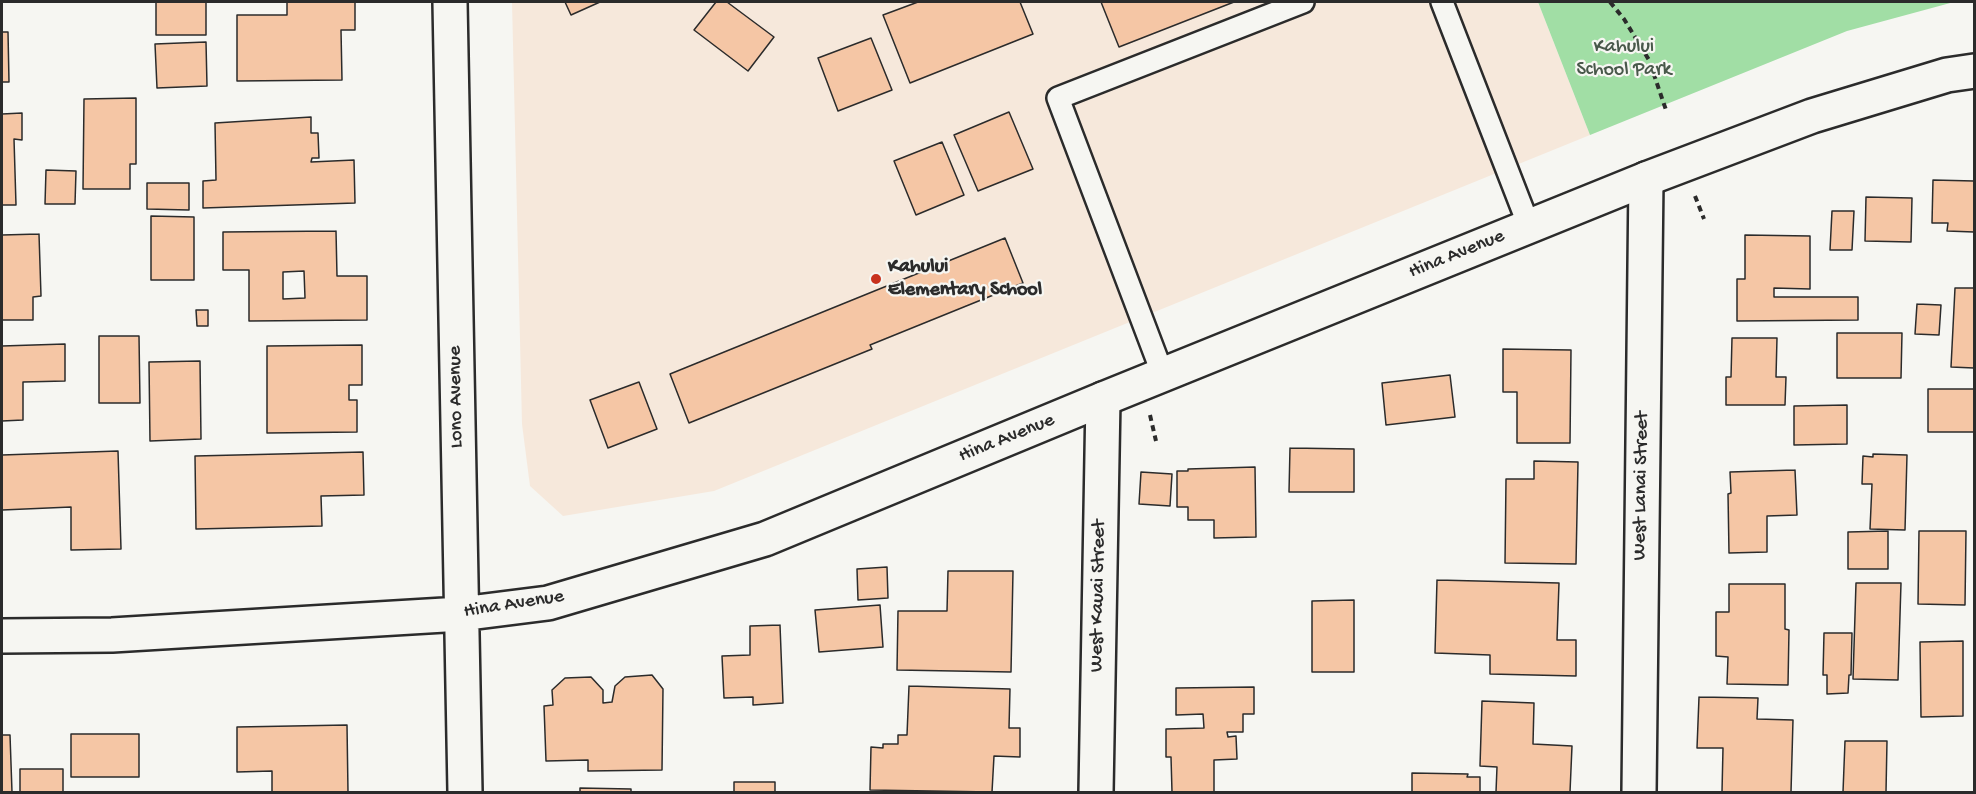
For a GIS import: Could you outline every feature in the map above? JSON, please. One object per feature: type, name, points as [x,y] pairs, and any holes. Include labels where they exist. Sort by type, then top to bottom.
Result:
[{"type":"street","name":"Lono Avenue","points":[[450,2],[465,792]]},
{"type":"street","name":"Hina Avenue","points":[[2,636],[112,635],[461,614],[548,603],[765,539],[1646,179],[1812,116],[1947,75],[1974,71]]},
{"type":"street","name":"West Lanai Street","points":[[1638,792],[1646,179]]},
{"type":"street","name":"West Kauai Street","points":[[1096,792],[1103,399]]},
{"type":"lane","points":[[1163,375],[1058,98],[1303,2]]},
{"type":"lane","points":[[1442,2],[1529,226]]},
{"type":"path","points":[[1610,2],[1624,19],[1649,60],[1666,110]]},
{"type":"path","points":[[1694,192],[1704,219]]},
{"type":"path","points":[[1150,415],[1156,441]]},
{"type":"shaded area","name":"Kahului Elementary School","points":[[512,2],[1538,2],[1590,135],[714,491],[563,516],[530,486],[522,424]]},
{"type":"green space","name":"Kahului School Park","points":[[1538,2],[1954,2],[1847,31],[1590,135]]},
{"type":"building","points":[[156,2],[206,2],[206,35],[156,35]]},
{"type":"building","points":[[287,2],[355,2],[355,30],[341,30],[342,80],[237,81],[237,15],[287,15]]},
{"type":"building","points":[[565,2],[600,2],[571,15]]},
{"type":"building","points":[[716,2],[727,2],[774,37],[748,71],[694,30]]},
{"type":"building","points":[[918,2],[1020,2],[1033,34],[910,83],[883,15]]},
{"type":"building","points":[[1101,2],[1234,2],[1119,47]]},
{"type":"building","points":[[2,32],[8,32],[9,82],[2,82]]},
{"type":"building","points":[[871,38],[892,90],[838,111],[818,58]]},
{"type":"building","points":[[206,42],[207,86],[157,88],[155,44]]},
{"type":"building","points":[[136,98],[136,164],[130,164],[130,189],[83,189],[84,99]]},
{"type":"building","points":[[1009,112],[1033,169],[978,191],[954,135]]},
{"type":"building","points":[[22,113],[22,140],[14,139],[16,205],[2,205],[2,114]]},
{"type":"building","points":[[311,117],[311,133],[318,133],[319,158],[312,158],[311,162],[354,160],[355,203],[203,208],[203,181],[216,180],[215,123]]},
{"type":"building","points":[[942,142],[964,195],[916,215],[894,161]]},
{"type":"building","points":[[46,170],[76,171],[75,204],[45,204]]},
{"type":"building","points":[[1933,180],[1974,181],[1974,232],[1947,231],[1948,223],[1932,223]]},
{"type":"building","points":[[147,183],[189,183],[189,210],[147,209]]},
{"type":"building","points":[[1866,197],[1912,198],[1911,242],[1865,241]]},
{"type":"building","points":[[1832,211],[1854,211],[1852,250],[1830,250]]},
{"type":"building","points":[[151,216],[194,217],[194,280],[151,280]]},
{"type":"building","points":[[336,231],[337,276],[367,276],[367,320],[249,321],[249,270],[223,270],[223,232]],"holes":[[[304,271],[305,298],[283,299],[283,272]]]},
{"type":"building","points":[[39,234],[41,296],[33,297],[33,320],[2,320],[2,235]]},
{"type":"building","points":[[1745,235],[1810,236],[1810,289],[1774,288],[1774,297],[1858,297],[1858,320],[1737,321],[1737,279],[1745,279]]},
{"type":"building","points":[[1005,238],[1023,283],[870,345],[872,349],[689,423],[670,374]]},
{"type":"building","points":[[1955,288],[1974,288],[1974,368],[1951,367]]},
{"type":"building","points":[[1917,304],[1941,305],[1939,335],[1915,334]]},
{"type":"building","points":[[196,310],[208,310],[208,326],[197,326]]},
{"type":"building","points":[[1837,333],[1902,333],[1901,378],[1837,378]]},
{"type":"building","points":[[99,336],[139,336],[140,403],[99,403]]},
{"type":"building","points":[[1732,338],[1777,338],[1776,377],[1786,377],[1785,405],[1726,405],[1726,377],[1731,377]]},
{"type":"building","points":[[65,344],[65,381],[23,382],[23,420],[2,421],[2,346]]},
{"type":"building","points":[[362,345],[362,385],[349,385],[349,400],[357,400],[357,432],[267,433],[267,346]]},
{"type":"building","points":[[1503,349],[1571,350],[1570,443],[1517,443],[1517,392],[1503,392]]},
{"type":"building","points":[[200,361],[201,439],[150,441],[149,362]]},
{"type":"building","points":[[1450,375],[1455,417],[1386,425],[1382,383]]},
{"type":"building","points":[[639,382],[657,429],[608,448],[590,400]]},
{"type":"building","points":[[1928,389],[1974,389],[1974,432],[1928,432]]},
{"type":"building","points":[[1847,405],[1847,444],[1794,445],[1794,406]]},
{"type":"building","points":[[1290,448],[1354,449],[1354,492],[1289,492]]},
{"type":"building","points":[[118,451],[121,549],[71,550],[71,507],[2,510],[2,455]]},
{"type":"building","points":[[363,452],[364,495],[321,496],[322,526],[196,529],[195,456]]},
{"type":"building","points":[[1873,454],[1907,455],[1905,530],[1870,529],[1872,484],[1862,484],[1863,456],[1873,457]]},
{"type":"building","points":[[1534,461],[1578,462],[1576,564],[1505,563],[1506,479],[1534,479]]},
{"type":"building","points":[[1255,467],[1256,537],[1214,538],[1214,520],[1188,520],[1188,507],[1177,507],[1177,471]]},
{"type":"building","points":[[1795,470],[1797,515],[1767,516],[1767,552],[1729,553],[1730,472]]},
{"type":"building","points":[[1141,472],[1172,474],[1170,506],[1139,504]]},
{"type":"building","points":[[1888,531],[1888,569],[1848,569],[1848,532]]},
{"type":"building","points":[[1919,531],[1966,531],[1965,605],[1918,604]]},
{"type":"building","points":[[887,567],[888,598],[858,600],[857,569]]},
{"type":"building","points":[[948,571],[1013,571],[1011,672],[897,670],[898,611],[947,611]]},
{"type":"building","points":[[1437,580],[1559,583],[1557,640],[1576,640],[1576,676],[1490,674],[1490,655],[1435,653]]},
{"type":"building","points":[[1856,583],[1901,583],[1898,680],[1853,679]]},
{"type":"building","points":[[1729,584],[1785,584],[1785,629],[1789,630],[1788,685],[1727,684],[1728,657],[1716,656],[1716,612],[1729,612]]},
{"type":"building","points":[[1354,600],[1354,672],[1312,672],[1312,601]]},
{"type":"building","points":[[880,605],[883,647],[819,652],[815,610]]},
{"type":"building","points":[[780,625],[783,703],[753,705],[753,697],[724,698],[722,656],[750,655],[750,626]]},
{"type":"building","points":[[1824,633],[1852,633],[1848,693],[1827,694],[1827,675],[1823,675]]},
{"type":"building","points":[[1963,641],[1963,716],[1921,717],[1920,642]]},
{"type":"building","points":[[652,675],[663,689],[662,770],[588,771],[588,760],[546,761],[544,706],[553,705],[552,690],[565,678],[591,677],[603,690],[603,703],[612,702],[615,686],[625,677]]},
{"type":"building","points":[[909,686],[1010,689],[1009,728],[1020,728],[1020,757],[994,756],[992,792],[870,790],[871,747],[883,748],[883,744],[898,744],[898,735],[907,735]]},
{"type":"building","points":[[1254,687],[1254,714],[1243,714],[1243,732],[1227,732],[1228,737],[1236,736],[1237,759],[1214,760],[1214,792],[1172,792],[1171,757],[1166,757],[1166,729],[1204,728],[1203,714],[1176,715],[1176,688]]},
{"type":"building","points":[[1699,697],[1758,698],[1757,719],[1793,720],[1791,792],[1722,792],[1723,748],[1697,748]]},
{"type":"building","points":[[1482,701],[1534,703],[1533,744],[1572,746],[1570,792],[1496,792],[1497,767],[1480,766]]},
{"type":"building","points":[[347,725],[348,792],[272,792],[272,771],[237,772],[237,727]]},
{"type":"building","points":[[71,734],[139,734],[139,777],[71,777]]},
{"type":"building","points":[[2,735],[10,735],[12,792],[2,792]]},
{"type":"building","points":[[1845,741],[1887,741],[1886,792],[1843,792]]},
{"type":"building","points":[[20,769],[63,769],[63,792],[20,792]]},
{"type":"building","points":[[1412,773],[1468,774],[1467,777],[1480,777],[1480,792],[1412,792]]},
{"type":"building","points":[[734,782],[775,782],[775,792],[734,792]]},
{"type":"building","points":[[580,788],[631,789],[631,792],[580,792]]},
{"type":"place","name":"Kahului Elementary School","points":[[876,279]]}]
